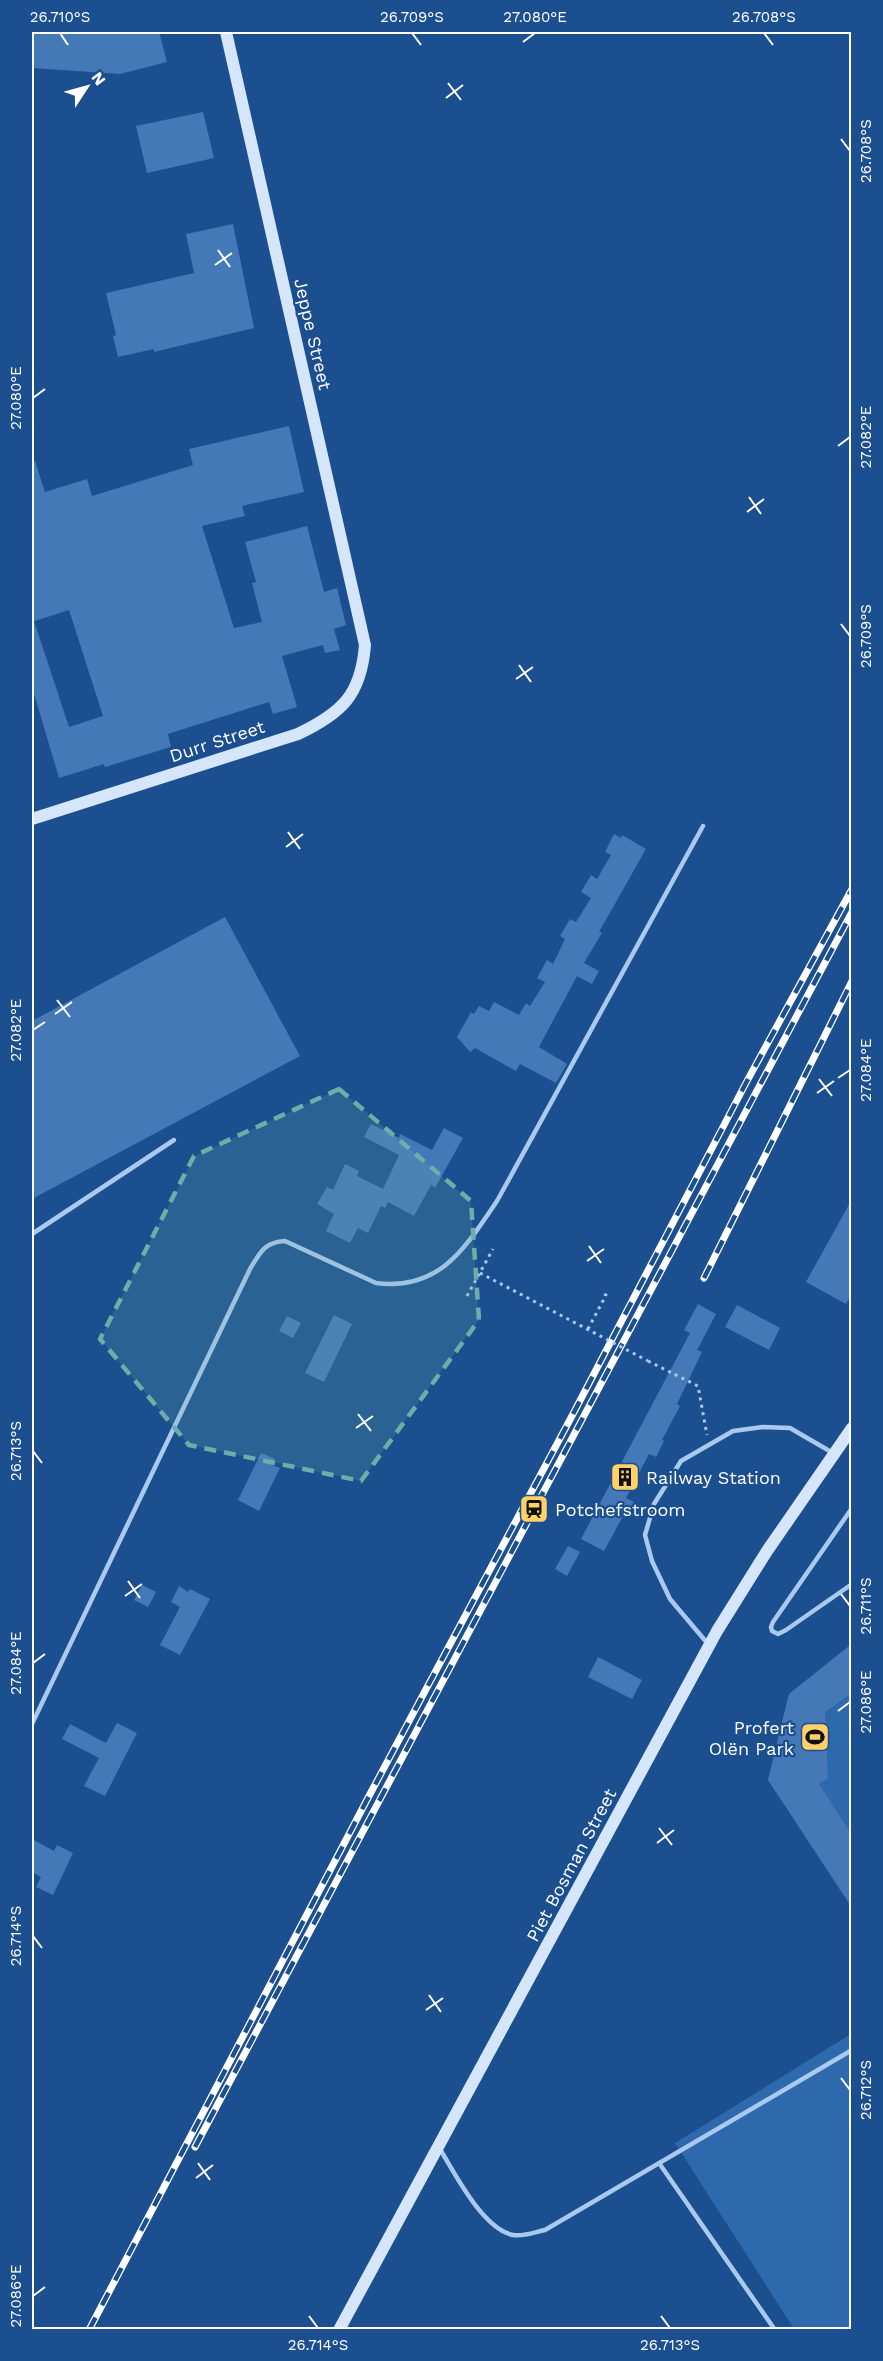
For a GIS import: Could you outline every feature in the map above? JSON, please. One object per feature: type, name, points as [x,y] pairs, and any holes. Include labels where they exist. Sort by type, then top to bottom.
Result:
[{"type":"street","name":"Jeppe Street","points":[[226,32],[365,645]]},
{"type":"street","name":"Durr Street","points":[[32,819],[298,734],[325,721],[344,705],[357,686],[364,664],[365,645]]},
{"type":"street","name":"Piet Bosman Street","points":[[339,2330],[709,1646],[767,1551],[852,1428]]},
{"type":"lane","points":[[32,1724],[250,1269],[262,1250],[273,1242],[285,1241],[376,1282],[391,1284],[410,1284],[435,1273],[452,1260],[471,1239],[497,1201],[703,826]]},
{"type":"lane","points":[[32,1234],[174,1140]]},
{"type":"lane","points":[[709,1646],[670,1599],[652,1561],[645,1535],[654,1504],[681,1461],[733,1431],[763,1427],[790,1428],[833,1454]]},
{"type":"lane","points":[[851,1584],[786,1630],[778,1634],[772,1632],[773,1622],[852,1508]]},
{"type":"lane","points":[[438,2146],[481,2211],[494,2226],[505,2233],[516,2236],[545,2230],[852,2050]]},
{"type":"lane","points":[[659,2163],[775,2330]]},
{"type":"path","points":[[467,1296],[493,1249]]},
{"type":"path","points":[[480,1273],[698,1386],[709,1446]]},
{"type":"path","points":[[588,1329],[606,1295],[602,1293]]},
{"type":"highlighted area","points":[[339,1089],[471,1201],[479,1320],[361,1481],[189,1445],[100,1339],[194,1156]]},
{"type":"shaded area","name":"Profert Olën Park","points":[[851,1644],[851,1907],[768,1780],[789,1694]]},
{"type":"shaded area","points":[[851,2034],[851,2329],[794,2329],[675,2143]]},
{"type":"building","points":[[32,32],[159,32],[167,62],[120,74],[32,68]]},
{"type":"building","points":[[203,112],[214,158],[147,173],[136,126]]},
{"type":"building","points":[[233,224],[254,328],[154,352],[154,349],[118,357],[113,336],[116,335],[106,293],[194,273],[186,234]]},
{"type":"building","points":[[289,426],[304,492],[242,506],[245,516],[202,526],[234,628],[262,622],[252,583],[256,582],[245,542],[307,526],[324,592],[337,588],[346,625],[334,629],[340,650],[325,653],[323,645],[282,656],[297,707],[273,714],[269,702],[168,734],[171,747],[59,778],[32,687],[32,461],[35,461],[45,492],[87,479],[92,496],[193,465],[189,449]],"holes":[[[69,610],[103,716],[69,727],[34,621]]]},
{"type":"building","points":[[614,834],[621,838],[622,835],[646,849],[584,963],[599,971],[592,984],[577,976],[539,1047],[567,1064],[556,1083],[520,1064],[516,1071],[475,1048],[470,1052],[457,1037],[471,1012],[474,1014],[479,1006],[489,1011],[494,1002],[519,1015],[526,1003],[530,1006],[545,982],[537,978],[547,960],[553,964],[565,939],[560,936],[570,919],[576,922],[591,898],[581,892],[591,875],[597,879],[611,855],[605,852]]},
{"type":"building","points":[[225,917],[300,1056],[32,1199],[32,1021]]},
{"type":"building","points":[[371,1124],[399,1138],[400,1134],[432,1150],[444,1128],[463,1138],[435,1188],[431,1185],[414,1216],[388,1202],[385,1208],[381,1206],[368,1233],[358,1228],[350,1243],[326,1231],[334,1214],[317,1204],[327,1187],[333,1190],[345,1164],[359,1171],[357,1176],[383,1189],[399,1155],[364,1137]]},
{"type":"building","points":[[852,1199],[852,1293],[846,1304],[806,1282]]},
{"type":"building","name":"Railway Station","points":[[698,1304],[716,1314],[697,1350],[702,1352],[677,1404],[680,1406],[662,1440],[664,1441],[656,1457],[649,1454],[626,1498],[634,1502],[626,1517],[623,1516],[604,1551],[581,1539],[690,1333],[684,1330]]},
{"type":"building","points":[[737,1305],[780,1328],[769,1350],[725,1327]]},
{"type":"building","points":[[334,1315],[352,1324],[324,1382],[305,1373]]},
{"type":"building","points":[[287,1316],[301,1323],[293,1338],[279,1331]]},
{"type":"building","points":[[261,1453],[275,1459],[272,1465],[280,1468],[259,1511],[238,1500]]},
{"type":"building","points":[[568,1546],[580,1552],[567,1576],[555,1569]]},
{"type":"building","points":[[142,1585],[156,1592],[148,1607],[134,1600]]},
{"type":"building","points":[[179,1586],[188,1592],[190,1589],[210,1599],[180,1655],[160,1645],[180,1607],[171,1602]]},
{"type":"building","name":"Profert Olën Park","points":[[852,1644],[852,1693],[825,1712],[828,1778],[819,1784],[852,1835],[852,1907],[768,1780],[789,1694]]},
{"type":"building","points":[[598,1657],[642,1680],[632,1699],[588,1677]]},
{"type":"building","points":[[117,1723],[137,1733],[105,1796],[84,1786],[99,1758],[62,1739],[70,1724],[106,1743]]},
{"type":"building","points":[[32,1839],[54,1851],[57,1845],[73,1853],[53,1895],[36,1887],[41,1877],[32,1872]]},
{"type":"railway","points":[[89,2330],[747,1081],[852,889]]},
{"type":"railway","points":[[195,2147],[852,912]]},
{"type":"railway","points":[[704,1278],[852,981]]},
{"type":"place","name":"Railway Station","points":[[625,1477]]},
{"type":"place","name":"Potchefstroom","points":[[534,1509]]},
{"type":"place","name":"Profert Olën Park","points":[[815,1737]]}]
